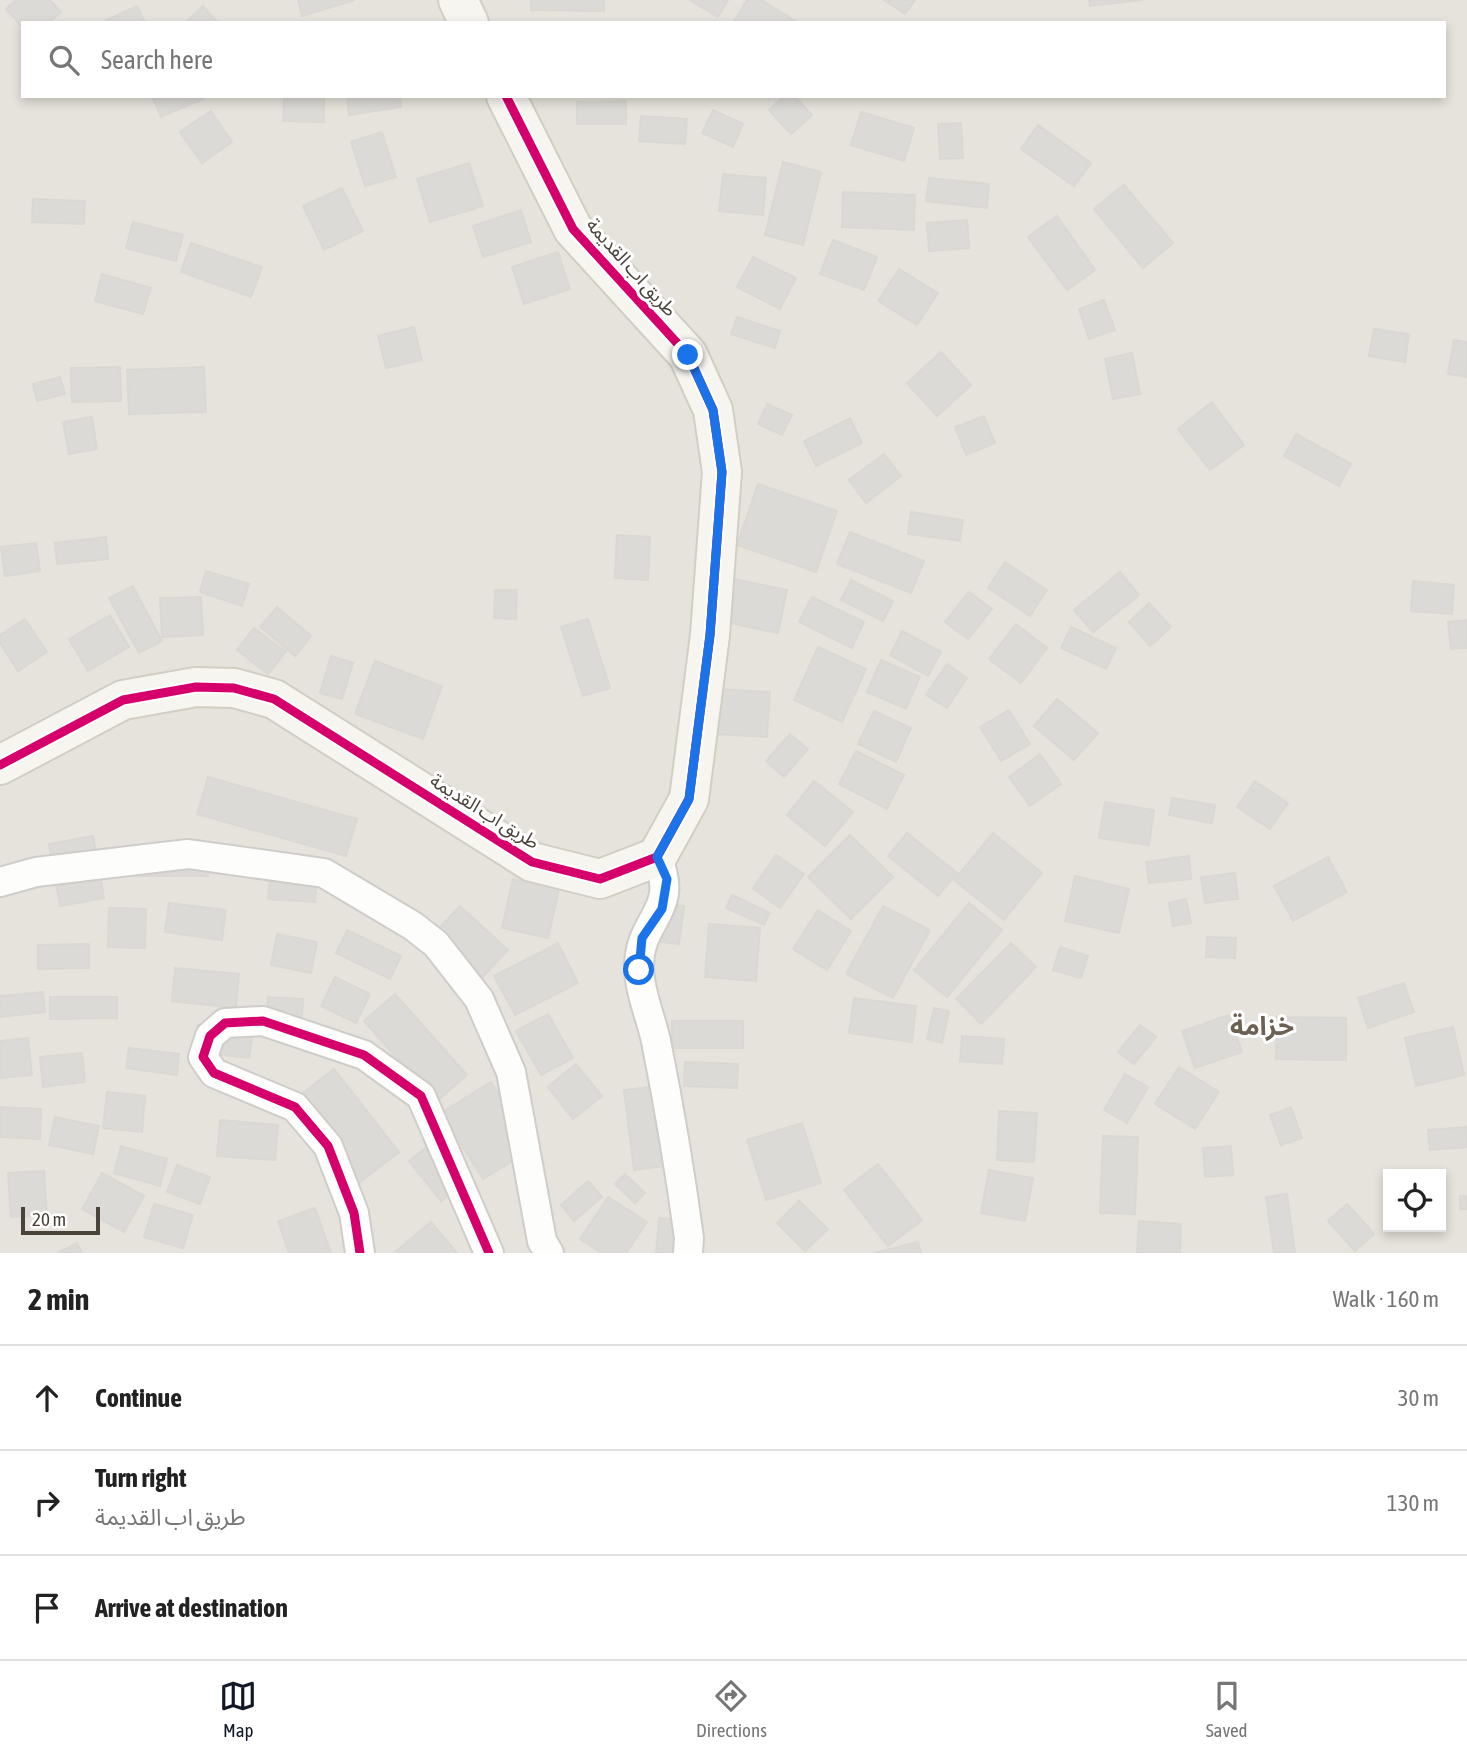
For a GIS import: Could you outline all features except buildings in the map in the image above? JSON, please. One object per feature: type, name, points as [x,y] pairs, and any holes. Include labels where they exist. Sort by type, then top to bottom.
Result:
[{"type":"street","points":[[458,0],[468,21]]},
{"type":"street","name":"طريق اب القديمة","points":[[0,765],[122,700],[196,687],[234,688],[274,699],[532,862],[600,879],[657,857],[689,799],[710,635],[722,472],[713,410],[688,355],[573,229],[507,98]]},
{"type":"street","points":[[0,882],[36,872],[188,854],[324,873],[413,926],[436,944],[479,999],[510,1072],[542,1241],[549,1253]]},
{"type":"street","points":[[657,857],[667,879],[662,909],[642,938],[639,970],[676,1144],[689,1238],[688,1253]]},
{"type":"street","points":[[360,1253],[354,1213],[328,1146],[295,1107],[248,1084],[215,1073],[203,1057],[210,1036],[225,1023],[262,1021],[364,1055],[421,1096],[489,1253]]},
{"type":"shaded area","points":[[0,0],[1467,0],[1467,1253],[0,1253]]},
{"type":"cycle path","points":[[0,765],[123,700],[196,687],[234,688],[274,699],[532,862],[600,879],[657,857],[689,799],[710,635],[722,472],[713,410],[688,355],[573,229],[507,98]]},
{"type":"cycle path","points":[[360,1253],[354,1213],[328,1146],[295,1107],[214,1073],[203,1057],[210,1036],[225,1023],[263,1021],[364,1055],[421,1096],[489,1253]]},
{"type":"district","name":"خزامة","points":[[1262,1026]]},
{"type":"route","points":[[639,970],[642,938],[662,909],[667,879],[657,857],[689,799],[710,635],[722,472],[713,410],[688,355]]}]
